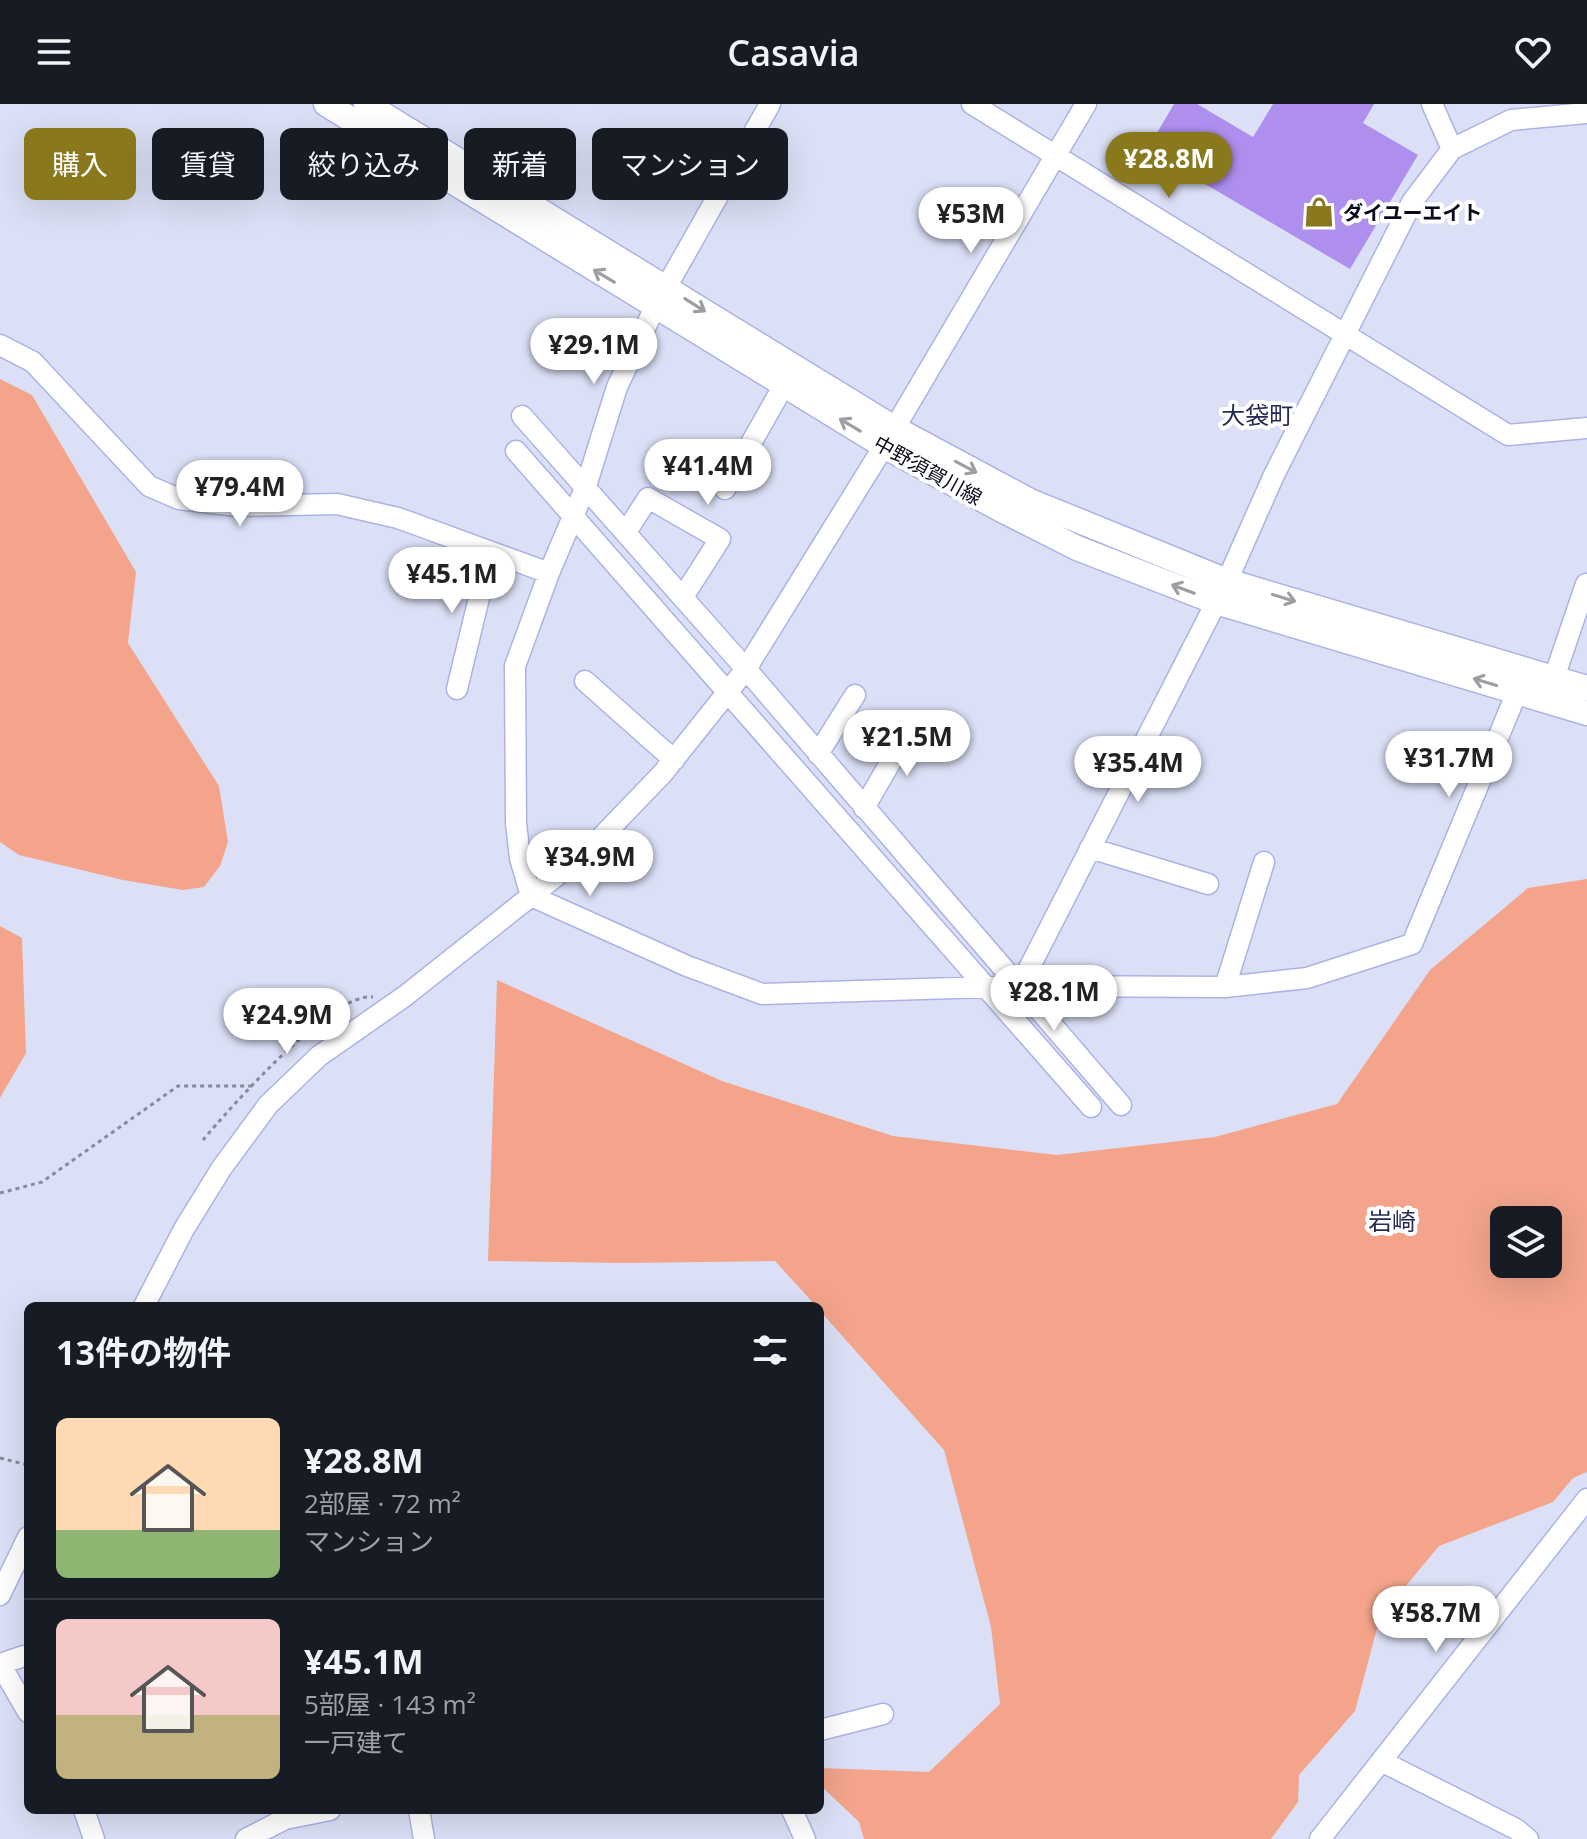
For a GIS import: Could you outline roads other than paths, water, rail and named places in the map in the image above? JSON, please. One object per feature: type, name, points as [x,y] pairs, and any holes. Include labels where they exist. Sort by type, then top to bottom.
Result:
[{"type":"main road","name":"中野須賀川線","points":[[326,104],[661,297],[998,508],[1077,548],[1522,681],[1587,713]]},
{"type":"main road","name":"中野須賀川線","points":[[366,104],[661,297],[784,385],[889,437]]},
{"type":"main road","name":"中野須賀川線","points":[[1522,681],[1554,678],[1587,688]]},
{"type":"street","points":[[770,104],[661,297],[617,387],[586,486],[549,573],[515,666],[516,823],[520,858],[531,896],[687,966],[762,994],[1020,986],[1225,987],[1307,978],[1412,944],[1522,681]]},
{"type":"street","points":[[972,104],[1508,435],[1587,428]]},
{"type":"street","points":[[146,1302],[184,1229],[221,1169],[268,1105],[319,1056],[405,996],[589,850],[674,760],[728,692],[746,669],[889,437],[1086,104]]},
{"type":"street","points":[[1432,104],[1452,149]]},
{"type":"street","points":[[1020,986],[1222,591],[1274,475],[1412,202],[1452,149],[1511,120],[1587,113]]},
{"type":"street","points":[[0,345],[33,362],[149,486],[179,499],[237,506],[337,504],[398,518],[549,573]]},
{"type":"street","points":[[725,489],[784,385]]},
{"type":"street","points":[[522,416],[746,669],[1121,1105]]},
{"type":"street","points":[[516,451],[1091,1107]]},
{"type":"street","points":[[626,532],[648,498],[720,539],[683,597]]},
{"type":"street","points":[[457,689],[490,552]]},
{"type":"street","points":[[1554,678],[1586,584]]},
{"type":"street","points":[[585,681],[674,760]]},
{"type":"street","points":[[818,754],[855,695]]},
{"type":"street","points":[[864,808],[912,725]]},
{"type":"street","points":[[1090,848],[1208,884]]},
{"type":"street","points":[[1225,987],[1264,862]]},
{"type":"street","points":[[1320,1839],[1587,1499]]},
{"type":"street","points":[[0,1595],[24,1545]]},
{"type":"street","points":[[24,1656],[0,1664],[24,1705]]},
{"type":"street","points":[[824,1729],[883,1714]]},
{"type":"street","points":[[1381,1761],[1516,1829],[1528,1839]]},
{"type":"street","points":[[85,1814],[94,1839]]},
{"type":"street","points":[[246,1839],[285,1819],[310,1814]]},
{"type":"street","points":[[420,1814],[424,1839]]},
{"type":"street","points":[[794,1814],[805,1839]]},
{"type":"place","name":"ダイユーエイト","points":[[1319,212]]},
{"type":"district","name":"大袋町","points":[[1257,414]]},
{"type":"district","name":"岩崎","points":[[1392,1220]]}]
